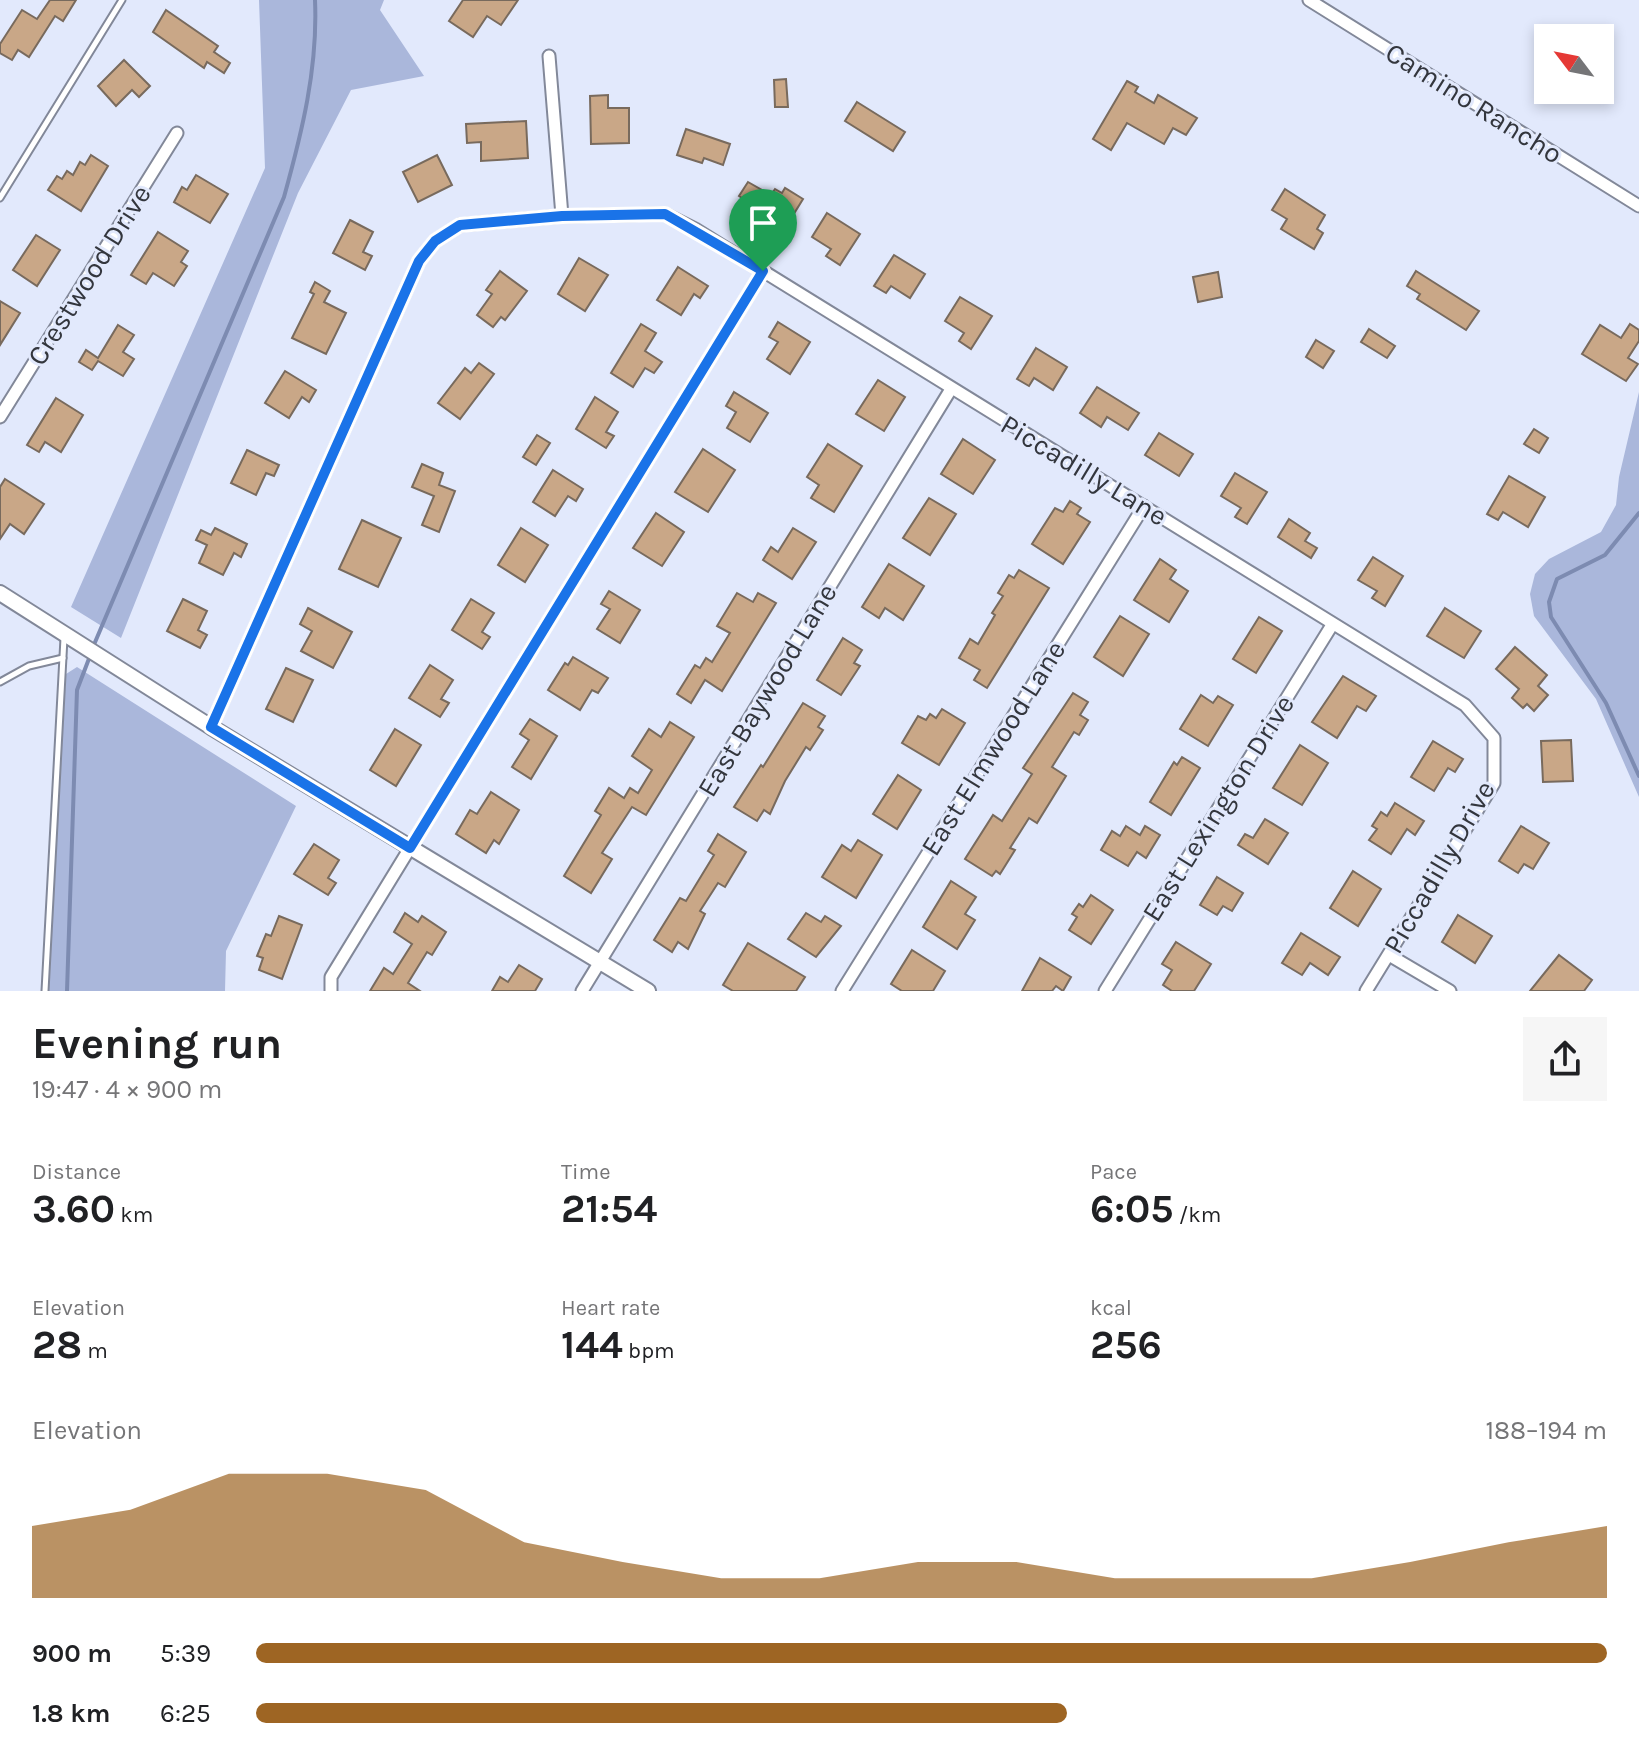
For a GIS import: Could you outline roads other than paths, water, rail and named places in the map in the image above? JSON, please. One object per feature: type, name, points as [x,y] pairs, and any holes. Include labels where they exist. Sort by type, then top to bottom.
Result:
[{"type":"street","name":"Camino Rancho","points":[[1309,0],[1639,206]]},
{"type":"street","points":[[211,727],[419,261],[435,241],[460,225],[562,216],[549,56]]},
{"type":"street","name":"Crestwood Drive","points":[[0,417],[177,133]]},
{"type":"street","name":"Piccadilly Lane","points":[[562,216],[665,214],[763,271],[1465,705],[1494,738]]},
{"type":"street","points":[[331,991],[331,977],[763,271]]},
{"type":"street","name":"East Baywood Lane","points":[[582,991],[951,389]]},
{"type":"street","name":"East Elmwood Lane","points":[[842,991],[1144,506]]},
{"type":"street","points":[[0,593],[211,727],[648,991]]},
{"type":"street","name":"East Lexington Drive","points":[[1105,991],[1332,625]]},
{"type":"street","name":"Piccadilly Drive","points":[[1366,991],[1494,783],[1494,738]]},
{"type":"street","points":[[1389,955],[1450,991]]},
{"type":"lane","points":[[0,198],[122,0]]},
{"type":"lane","points":[[45,991],[63,658],[68,636]]},
{"type":"lane","points":[[0,682],[29,666],[63,658]]},
{"type":"waterway","points":[[93,647],[284,197],[303,124],[311,75],[315,0]]},
{"type":"waterway","points":[[1639,513],[1605,555],[1557,579],[1549,602],[1551,617],[1606,703],[1639,776]]},
{"type":"waterway","points":[[67,991],[77,690],[90,656]]}]
